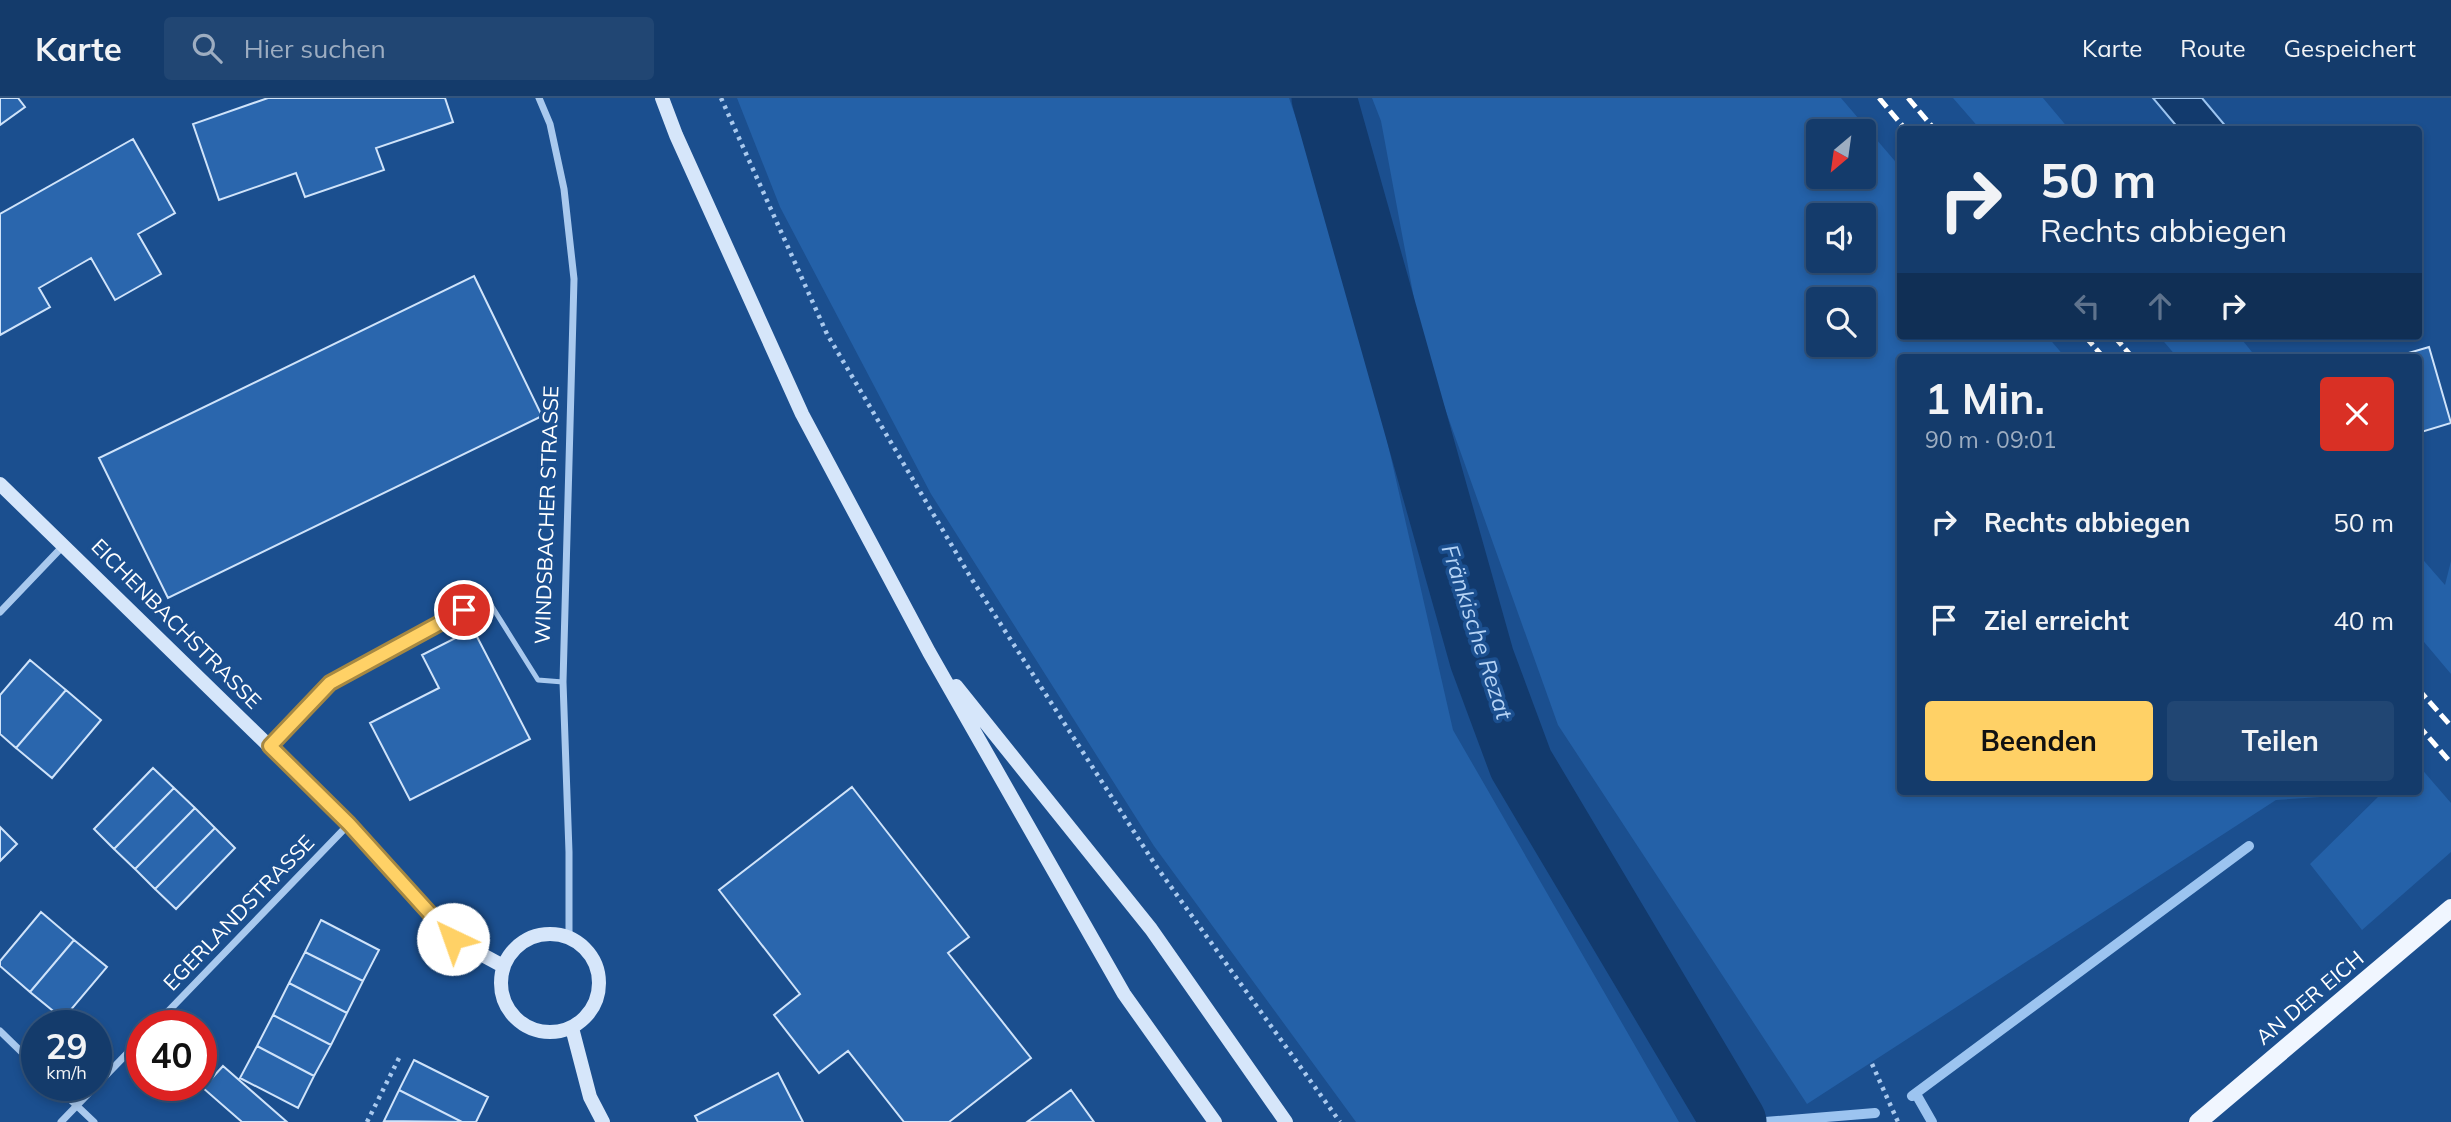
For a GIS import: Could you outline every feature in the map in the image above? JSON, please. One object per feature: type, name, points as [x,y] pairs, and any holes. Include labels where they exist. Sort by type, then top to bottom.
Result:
[{"type":"main road","points":[[662,98],[676,135],[802,414],[929,652],[1124,994],[1215,1122]]},
{"type":"main road","name":"EICHENBACHSTRASSE","points":[[0,484],[349,824],[453,939],[503,966]]},
{"type":"main road","points":[[929,652],[1150,929],[1286,1122]]},
{"type":"main road","name":"AN DER EICH","points":[[2198,1122],[2451,908]]},
{"type":"main road","points":[[537,935],[569,937],[583,946],[593,959],[599,974],[595,1005],[585,1019],[572,1028],[556,1033],[539,1032],[523,1025],[511,1014],[503,999],[503,966],[511,952],[523,941],[537,935]]},
{"type":"main road","points":[[572,1028],[590,1097],[603,1122]]},
{"type":"street","name":"WINDSBACHER STRASSE","points":[[539,98],[550,124],[564,189],[574,279],[564,682],[569,937]]},
{"type":"street","points":[[0,612],[65,545]]},
{"type":"street","name":"EGERLANDSTRASSE","points":[[169,1010],[349,824]]},
{"type":"street","points":[[0,1031],[21,1051]]},
{"type":"street","points":[[61,1122],[126,1054]]},
{"type":"street","points":[[71,1101],[94,1122]]},
{"type":"lane","points":[[270,746],[330,683],[486,597],[538,680],[564,682]]},
{"type":"path","points":[[721,98],[827,334],[971,578],[1156,866],[1340,1122]]},
{"type":"path","points":[[367,1122],[401,1054]]},
{"type":"path","points":[[1872,1064],[1898,1122]]},
{"type":"shaded area","points":[[737,98],[1289,98],[1348,269],[1453,730],[1679,1122],[1356,1122],[1154,846],[931,494],[780,207]]},
{"type":"shaded area","points":[[1372,98],[1841,98],[1859,119],[1806,119],[1806,189],[1876,189],[1876,139],[1897,163],[1897,340],[2050,340],[2062,354],[1897,354],[1897,795],[2352,795],[2276,800],[1807,1104],[1558,725],[1423,347],[1381,121]]},
{"type":"shaded area","points":[[1953,98],[2043,98],[2066,126],[1977,126]]},
{"type":"shaded area","points":[[2153,98],[2202,98],[2225,126],[2176,126]]},
{"type":"shaded area","points":[[2162,340],[2242,340],[2254,354],[2174,354]]},
{"type":"shaded area","points":[[2422,559],[2445,585],[2451,561],[2451,674],[2422,640]]},
{"type":"shaded area","points":[[2422,769],[2451,803],[2451,852],[2362,930],[2310,864],[2380,795],[2422,795]]},
{"type":"building","points":[[0,98],[18,98],[25,107],[0,125]]},
{"type":"building","points":[[268,98],[445,98],[453,122],[376,148],[384,170],[305,197],[296,173],[219,200],[193,124]]},
{"type":"building","points":[[133,139],[175,213],[138,234],[161,274],[115,300],[91,258],[39,288],[50,307],[0,335],[0,214]]},
{"type":"building","points":[[474,276],[542,416],[168,598],[99,458]]},
{"type":"building","points":[[2429,347],[2451,423],[2422,432],[2422,354],[2405,354]]},
{"type":"building","points":[[473,629],[530,739],[410,800],[370,723],[439,688],[422,655]]},
{"type":"building","points":[[30,660],[66,690],[16,748],[0,734],[0,695]]},
{"type":"building","points":[[66,690],[101,720],[52,778],[16,748]]},
{"type":"building","points":[[153,768],[174,788],[114,849],[94,829]]},
{"type":"building","points":[[852,787],[969,937],[948,953],[1031,1058],[949,1122],[904,1122],[848,1051],[819,1073],[774,1015],[800,994],[719,890]]},
{"type":"building","points":[[174,788],[195,808],[135,869],[114,849]]},
{"type":"building","points":[[195,808],[215,828],[155,889],[135,869]]},
{"type":"building","points":[[0,827],[17,844],[0,861]]},
{"type":"building","points":[[215,828],[235,848],[176,909],[155,889]]},
{"type":"building","points":[[41,912],[74,940],[30,992],[0,966],[0,961]]},
{"type":"building","points":[[321,920],[379,950],[363,981],[305,952]]},
{"type":"building","points":[[74,940],[107,967],[71,1010],[52,1010],[30,992]]},
{"type":"building","points":[[305,952],[363,981],[347,1013],[289,983]]},
{"type":"building","points":[[289,983],[347,1013],[331,1045],[273,1015]]},
{"type":"building","points":[[273,1015],[331,1045],[314,1076],[257,1046]]},
{"type":"building","points":[[257,1046],[314,1076],[298,1108],[240,1078]]},
{"type":"building","points":[[414,1060],[488,1097],[476,1122],[462,1122],[399,1090]]},
{"type":"building","points":[[223,1066],[287,1122],[242,1122],[217,1100],[217,1073]]},
{"type":"building","points":[[778,1073],[803,1122],[698,1122],[695,1116]]},
{"type":"building","points":[[399,1090],[462,1122],[384,1121]]},
{"type":"building","points":[[1071,1090],[1094,1122],[1027,1122]]},
{"type":"waterway","name":"Fränkische Rezat","points":[[1324,98],[1482,659],[1521,764],[1734,1122]]},
{"type":"waterway","points":[[1932,1122],[1916,1094],[1912,1096],[2249,846]]},
{"type":"waterway","points":[[1765,1122],[1875,1113]]},
{"type":"railway","points":[[1879,98],[1903,126]]},
{"type":"railway","points":[[1908,98],[1932,126]]},
{"type":"railway","points":[[2088,340],[2100,354]]},
{"type":"railway","points":[[2117,340],[2129,354]]},
{"type":"railway","points":[[2422,693],[2451,726]]},
{"type":"railway","points":[[2422,730],[2451,763]]},
{"type":"route","points":[[453,939],[349,824],[270,746],[330,683],[464,610]]}]
